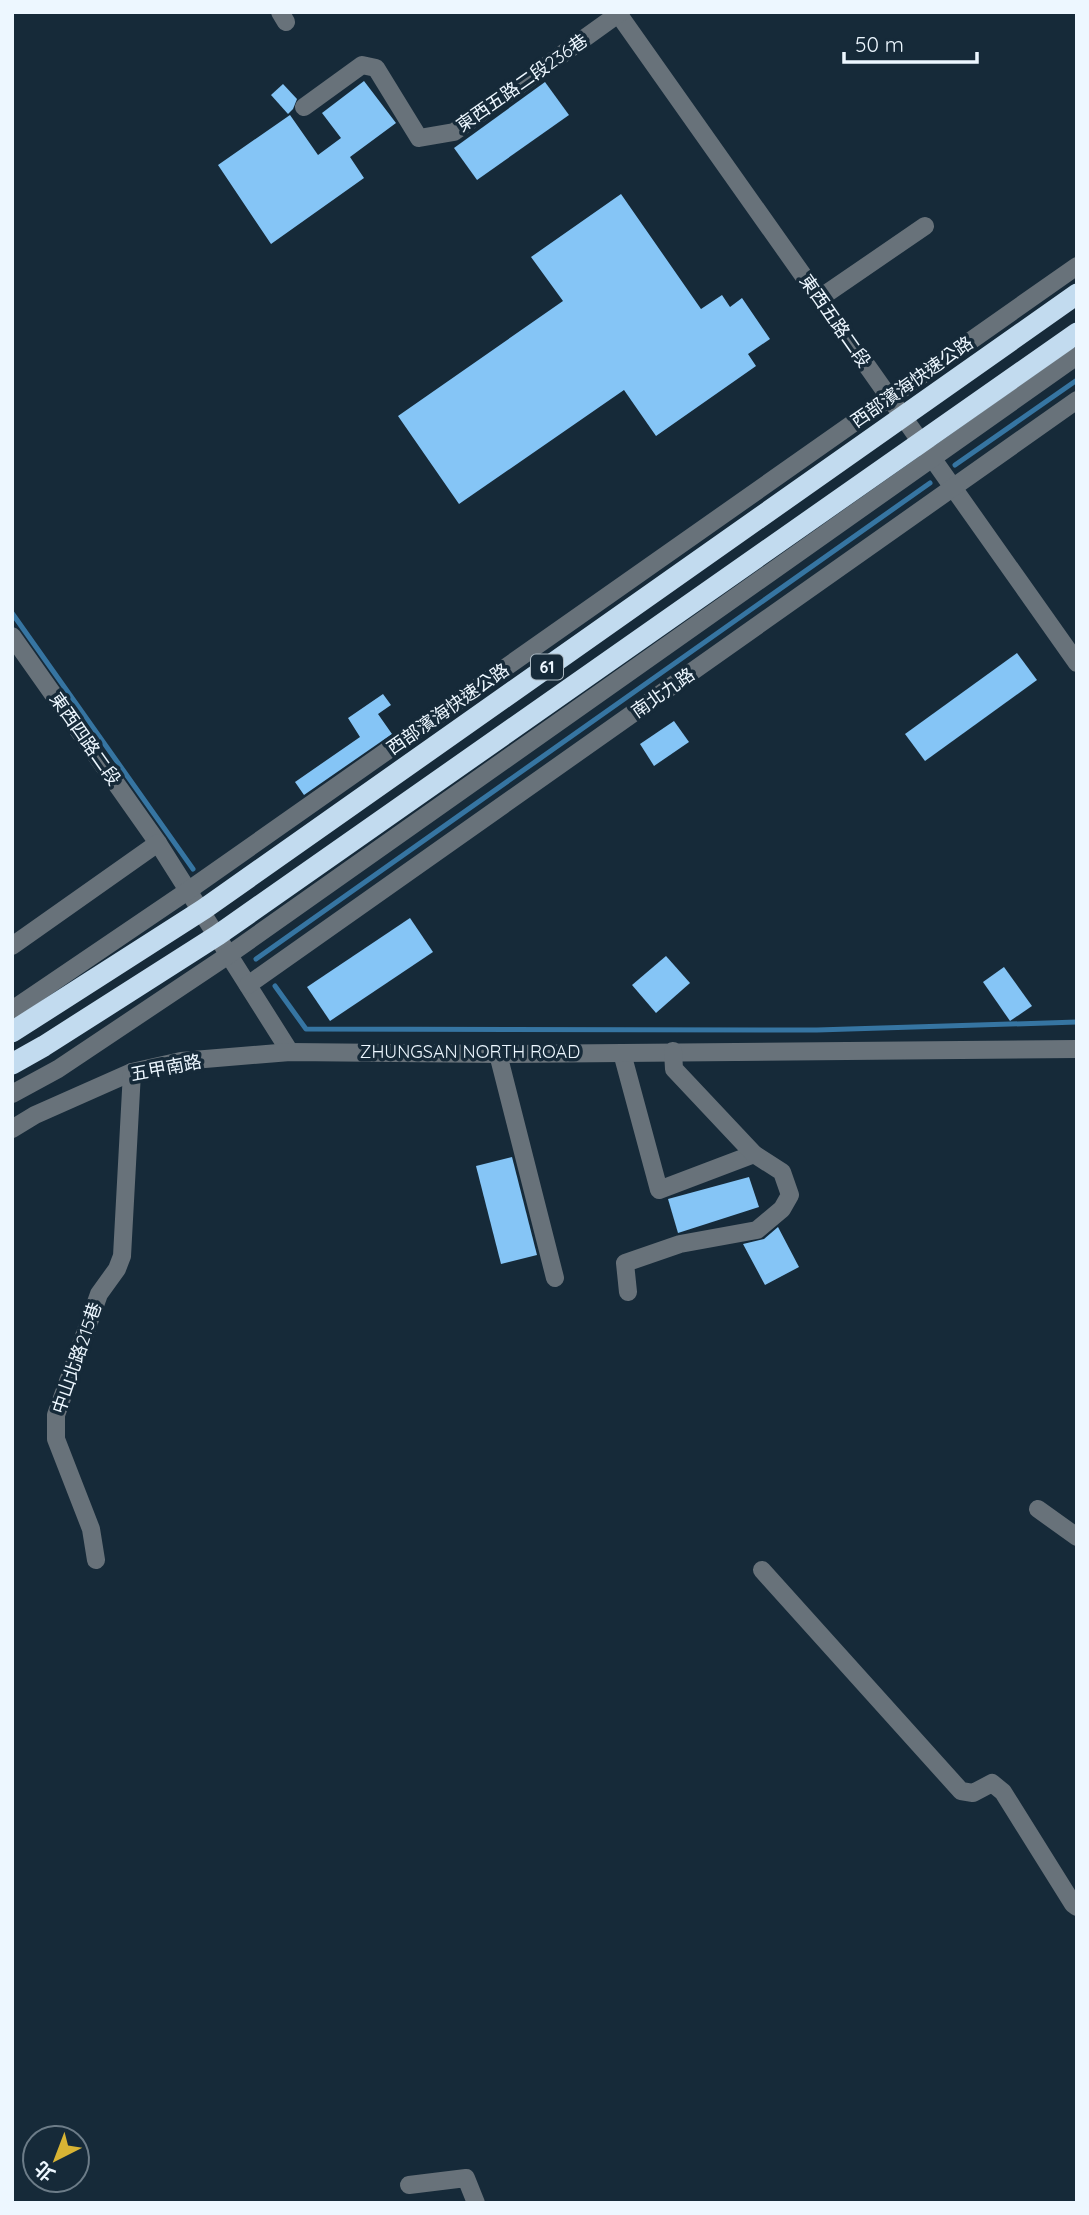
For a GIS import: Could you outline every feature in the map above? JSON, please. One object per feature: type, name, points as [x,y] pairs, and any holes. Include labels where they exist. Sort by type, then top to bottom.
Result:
[{"type":"highway","name":"西部濱海快速公路","points":[[12,1032],[204,909],[1077,294]]},
{"type":"highway","name":"61","points":[[12,1064],[218,935],[1077,333]]},
{"type":"street","name":"東西五路二段236巷","points":[[304,107],[362,65],[376,68],[419,138],[454,132],[619,13]]},
{"type":"street","name":"東西五路二段","points":[[619,13],[1077,663]]},
{"type":"street","points":[[820,298],[925,226]]},
{"type":"street","points":[[12,1010],[189,890],[1077,266]]},
{"type":"street","points":[[12,1094],[58,1069],[230,954],[1077,356]]},
{"type":"street","name":"南北九路","points":[[248,985],[1077,400]]},
{"type":"street","name":"東西四路二段","points":[[12,636],[158,843]]},
{"type":"street","points":[[12,946],[158,843],[290,1052]]},
{"type":"street","name":"ZHUNGSAN NORTH ROAD","points":[[290,1052],[498,1054],[1077,1049]]},
{"type":"street","points":[[628,1292],[625,1263],[680,1244],[757,1230],[782,1209],[790,1195],[782,1172],[754,1154],[674,1069],[673,1051]]},
{"type":"street","name":"五甲南路","points":[[12,1129],[35,1115],[132,1072],[181,1061],[290,1052]]},
{"type":"street","points":[[622,1053],[659,1189],[754,1154]]},
{"type":"street","points":[[498,1054],[555,1278]]},
{"type":"street","name":"中山北路215巷","points":[[96,1560],[92,1529],[56,1439],[56,1415],[99,1294],[117,1269],[122,1256],[132,1072]]},
{"type":"street","points":[[1038,1509],[1077,1536]]},
{"type":"street","points":[[762,1570],[961,1791],[973,1793],[992,1783],[1003,1792],[1077,1907]]},
{"type":"street","points":[[409,2185],[466,2178],[476,2203]]},
{"type":"building","points":[[364,81],[396,123],[350,157],[364,178],[271,244],[218,165],[290,115],[318,155],[341,138],[322,113]]},
{"type":"building","points":[[545,82],[569,115],[477,180],[454,148]]},
{"type":"building","points":[[283,84],[297,99],[288,114],[271,95]]},
{"type":"building","points":[[621,194],[701,309],[722,295],[730,307],[742,298],[770,339],[748,354],[756,366],[656,436],[624,390],[459,504],[398,416],[563,301],[531,257]]},
{"type":"building","points":[[1017,653],[1037,680],[925,761],[905,734]]},
{"type":"building","points":[[383,694],[391,705],[378,714],[392,734],[304,795],[295,782],[360,737],[348,718]]},
{"type":"building","points":[[674,721],[689,742],[654,766],[640,744]]},
{"type":"building","points":[[410,918],[433,952],[330,1021],[307,987]]},
{"type":"building","points":[[666,956],[690,983],[656,1013],[632,985]]},
{"type":"building","points":[[1004,967],[1032,1006],[1010,1021],[983,982]]},
{"type":"building","points":[[512,1157],[537,1255],[501,1264],[476,1166]]},
{"type":"building","points":[[749,1177],[759,1207],[678,1233],[668,1199]]},
{"type":"building","points":[[778,1227],[799,1267],[765,1285],[743,1244],[764,1239]]},
{"type":"waterway","points":[[955,465],[1077,380]]},
{"type":"waterway","points":[[256,959],[930,483]]},
{"type":"waterway","points":[[12,613],[193,869]]},
{"type":"waterway","points":[[275,986],[306,1029],[817,1030],[1077,1022]]}]
